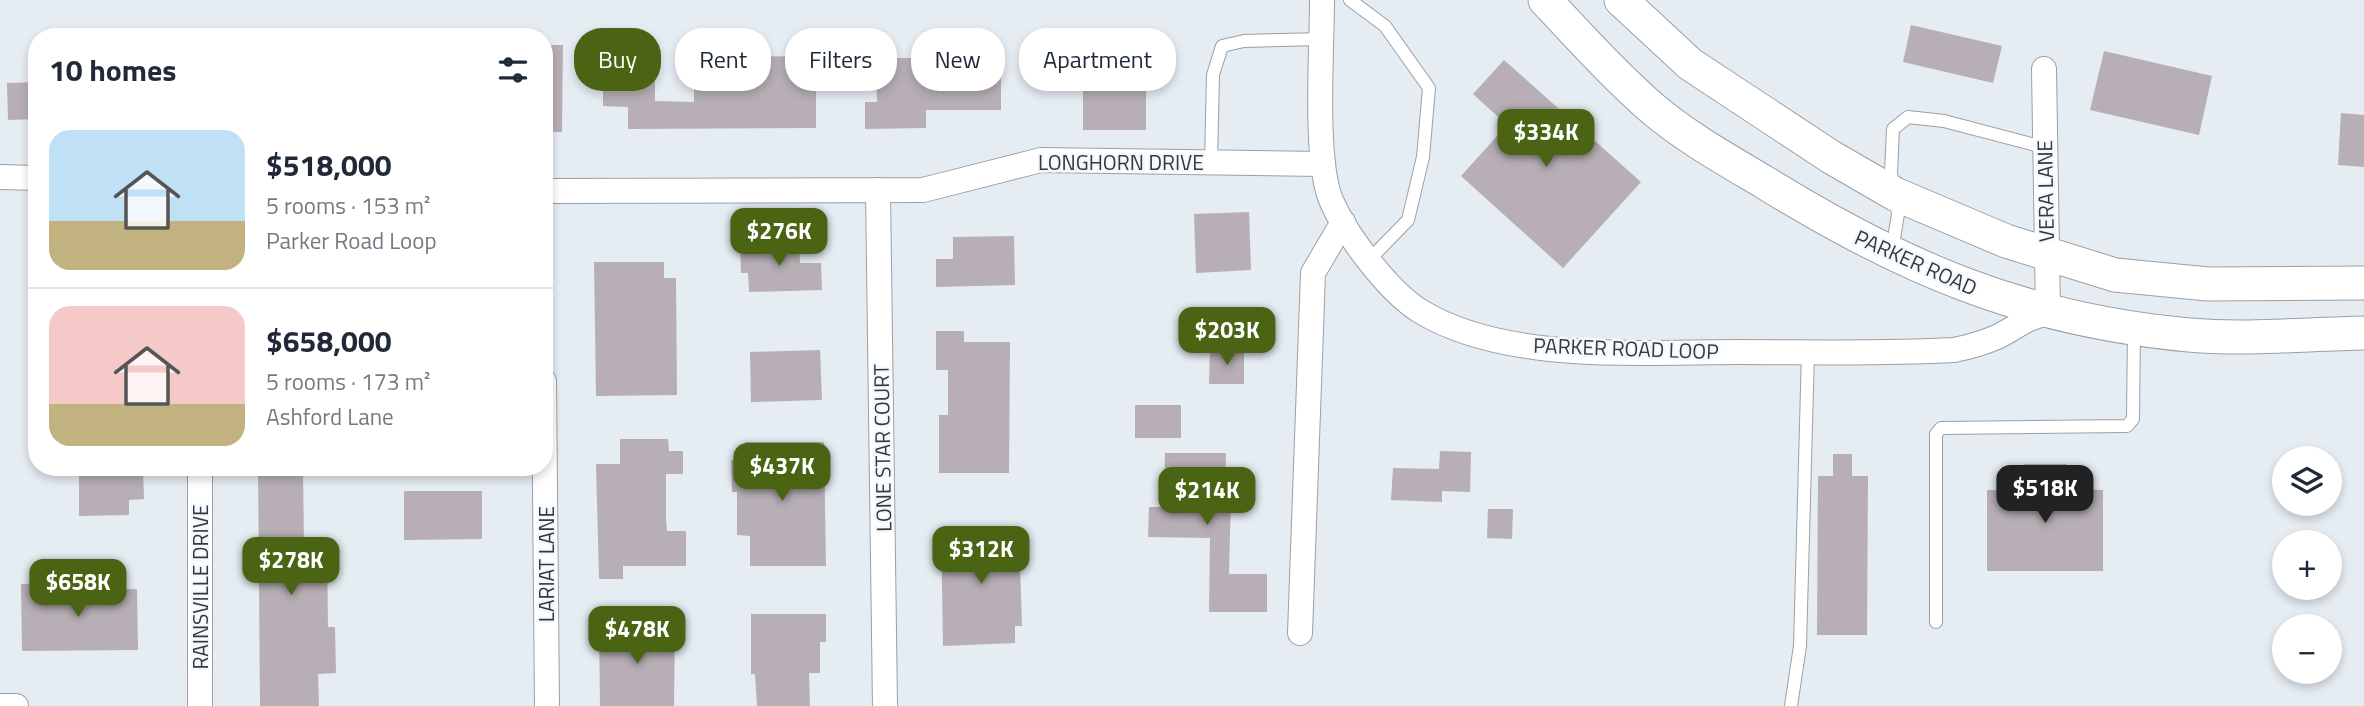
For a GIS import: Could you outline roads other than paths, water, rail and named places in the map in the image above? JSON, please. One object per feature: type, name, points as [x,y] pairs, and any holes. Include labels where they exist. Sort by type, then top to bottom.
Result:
[{"type":"main road","name":"PARKER ROAD","points":[[1545,0],[1654,110],[1809,210],[1891,255],[1961,285],[2048,313],[2134,328],[2251,338],[2364,333]]},
{"type":"main road","points":[[1621,0],[1690,64],[1831,157],[1895,194],[2006,241],[2115,275],[2195,283],[2364,283]]},
{"type":"street","name":"PARKER ROAD LOOP","points":[[1322,0],[1323,164],[1330,198],[1343,222],[1401,297],[1421,311],[1452,326],[1521,345],[1584,351],[1954,350],[2000,336],[2025,318],[2048,313]]},
{"type":"street","name":"VERA LANE","points":[[2044,69],[2043,147],[2048,313]]},
{"type":"street","name":"LONGHORN DRIVE","points":[[553,191],[923,190],[1041,160],[1323,164]]},
{"type":"street","points":[[0,177],[28,178]]},
{"type":"street","name":"LONE STAR COURT","points":[[878,190],[885,706]]},
{"type":"street","points":[[1300,633],[1313,273],[1343,222]]},
{"type":"street","name":"RAINSVILLE DRIVE","points":[[200,476],[200,706]]},
{"type":"street","name":"LARIAT LANE","points":[[545,476],[547,706]]},
{"type":"street","points":[[0,706],[16,706]]},
{"type":"lane","points":[[1350,0],[1385,26],[1429,88],[1423,158],[1408,220],[1370,259]]},
{"type":"lane","points":[[1212,162],[1213,75],[1222,46],[1244,41],[1322,39]]},
{"type":"lane","points":[[1891,255],[1898,214],[1891,173],[1893,129],[1908,117],[1944,121],[2043,147]]},
{"type":"lane","points":[[1936,622],[1936,434],[1941,428],[2127,426],[2133,419],[2134,328]]},
{"type":"lane","points":[[1791,706],[1800,646],[1808,352]]}]
